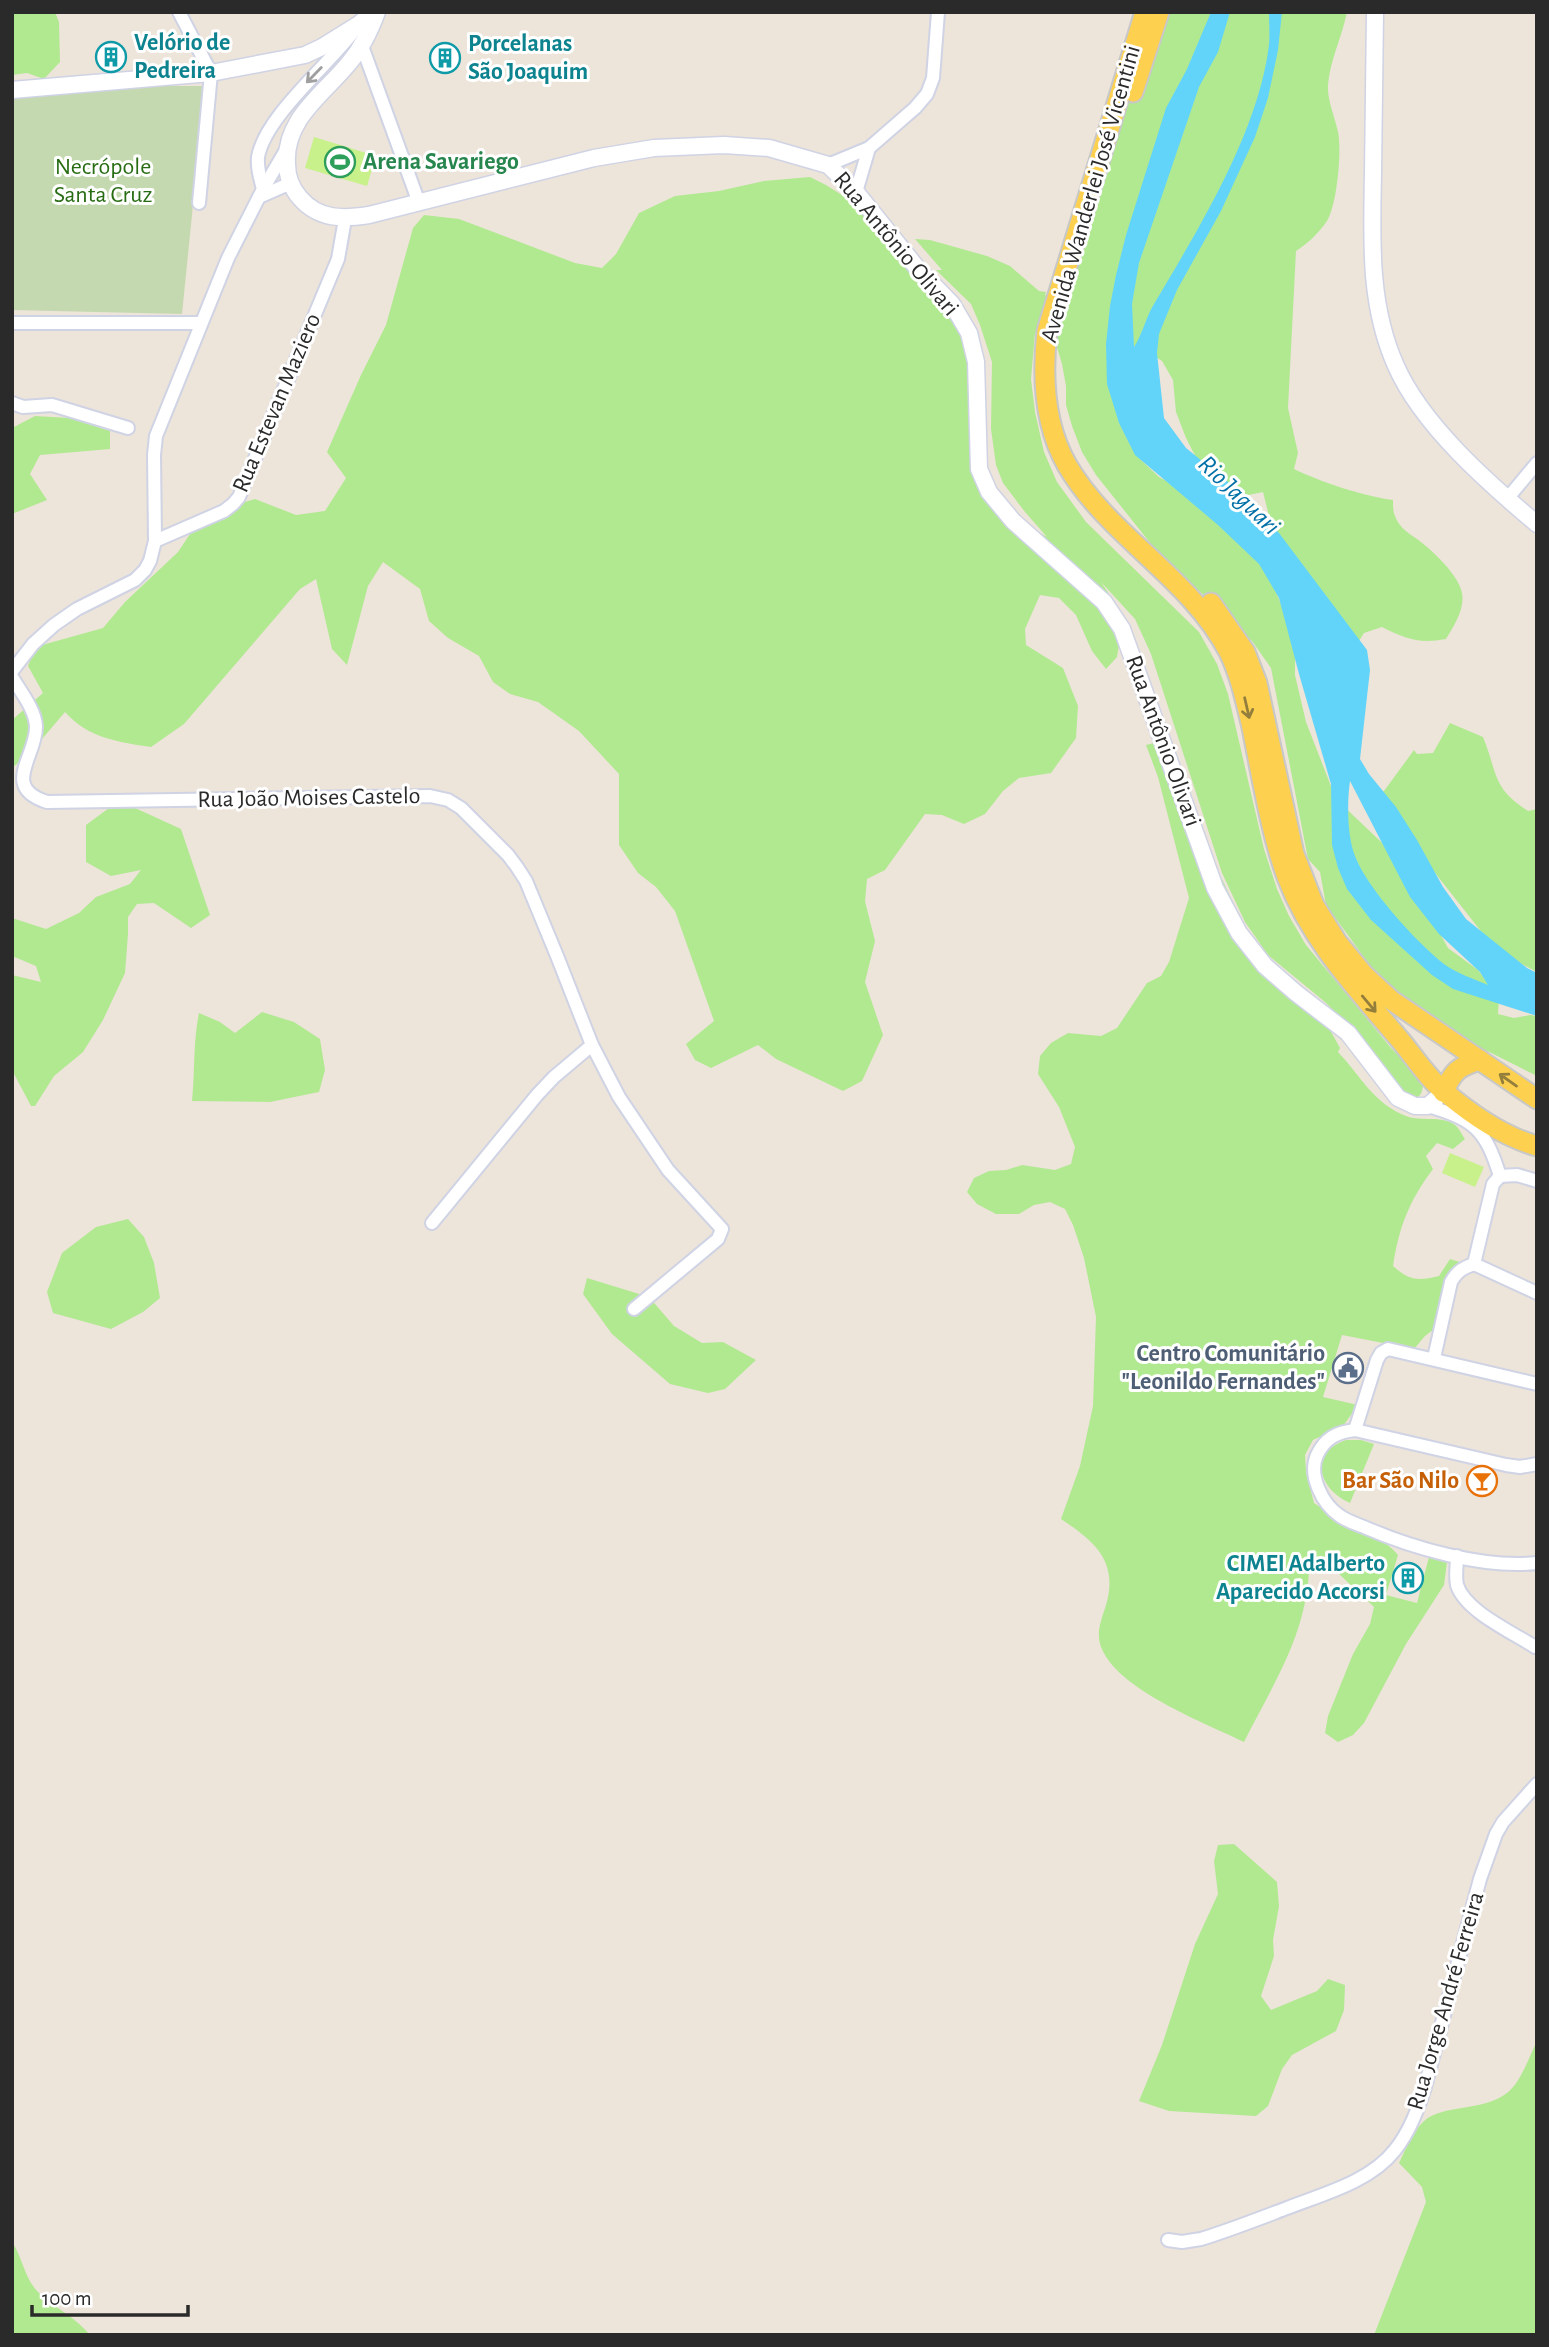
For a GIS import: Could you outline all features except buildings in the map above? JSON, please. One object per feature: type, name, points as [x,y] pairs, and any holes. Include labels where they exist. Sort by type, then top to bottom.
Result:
[{"type":"main road","name":"Avenida Wanderlei José Vicentini","points":[[1145,12],[1047,331],[1043,369],[1047,404],[1055,435],[1066,464],[1082,486],[1100,508],[1173,578],[1206,615],[1229,653],[1241,681],[1287,877],[1317,936],[1338,966],[1443,1092],[1490,1123],[1533,1141]]},
{"type":"main road","name":"Avenida Wanderlei José Vicentini","points":[[1159,12],[1057,330],[1054,360],[1056,396],[1067,433],[1084,470],[1104,496],[1205,595],[1227,622],[1244,652],[1257,683],[1294,854],[1314,905],[1337,942],[1364,975],[1391,1000],[1536,1099]]},
{"type":"main road","points":[[1443,1092],[1453,1072],[1463,1065],[1480,1060]]},
{"type":"street","points":[[179,12],[211,73],[199,204]]},
{"type":"street","points":[[12,90],[211,73],[305,55],[375,12]]},
{"type":"street","points":[[12,671],[33,644],[54,625],[77,609],[135,580],[150,561],[155,541],[156,436],[201,323],[228,258],[286,150],[292,130],[303,113],[362,46],[375,12]]},
{"type":"street","points":[[828,165],[869,148],[927,94],[933,78],[938,12]]},
{"type":"street","points":[[1375,12],[1371,247],[1374,289],[1381,326],[1396,368],[1423,411],[1457,451],[1537,524]]},
{"type":"street","points":[[261,193],[258,156],[268,134],[301,89],[348,40],[359,24]]},
{"type":"street","points":[[362,46],[419,203]]},
{"type":"street","name":"Rua Antônio Olivari","points":[[290,184],[314,211],[345,219],[594,158],[654,148],[724,145],[769,148],[828,165],[856,192],[918,269],[951,304],[968,333],[976,362],[979,469],[989,492],[1013,521],[1104,602],[1122,629],[1215,888],[1239,933],[1265,966],[1348,1032],[1398,1098],[1415,1107],[1428,1106]]},
{"type":"street","points":[[856,192],[869,148]]},
{"type":"street","points":[[261,193],[290,184],[286,150]]},
{"type":"street","name":"Rua Estevan Maziero","points":[[155,541],[225,510],[239,497],[338,259],[345,219]]},
{"type":"street","points":[[12,323],[201,323]]},
{"type":"street","points":[[12,403],[23,407],[52,405],[128,428]]},
{"type":"street","points":[[1507,499],[1537,464]]},
{"type":"street","name":"Rua João Moises Castelo","points":[[12,677],[34,715],[36,726],[21,780],[25,790],[34,799],[47,802],[430,796],[448,800],[461,808],[508,855],[526,881],[592,1045],[631,1116],[668,1170],[720,1224],[722,1234],[718,1239],[634,1309]]},
{"type":"street","points":[[432,1223],[537,1095],[592,1045]]},
{"type":"street","points":[[1443,1092],[1428,1106],[1471,1124],[1484,1136],[1493,1152],[1500,1176]]},
{"type":"street","points":[[1474,1264],[1493,1184],[1500,1176],[1517,1175],[1537,1181]]},
{"type":"street","points":[[1434,1358],[1451,1282],[1456,1273],[1464,1267],[1474,1264],[1537,1293]]},
{"type":"street","points":[[1355,1430],[1377,1360],[1381,1353],[1388,1349],[1537,1384]]},
{"type":"street","points":[[1537,1464],[1520,1467],[1506,1465],[1355,1430],[1332,1436],[1323,1444],[1315,1458],[1314,1476],[1318,1489],[1340,1517],[1375,1532],[1416,1547],[1457,1556],[1522,1565],[1537,1563]]},
{"type":"street","points":[[1457,1556],[1457,1583],[1463,1598],[1536,1650]]},
{"type":"street","name":"Rua Jorge André Ferreira","points":[[1168,2240],[1182,2242],[1200,2239],[1334,2190],[1360,2178],[1395,2151],[1416,2113],[1425,2087],[1490,1848],[1503,1822],[1537,1784]]},
{"type":"green space","points":[[12,12],[55,12],[59,22],[60,62],[44,79],[27,73],[12,75]]},
{"type":"green space","points":[[1148,12],[1347,12],[1328,85],[1339,141],[1334,203],[1324,226],[1296,251],[1288,408],[1298,453],[1294,469],[1342,488],[1393,500],[1394,513],[1399,523],[1437,556],[1460,586],[1463,599],[1455,623],[1446,639],[1413,639],[1382,627],[1364,633],[1355,647],[1277,532],[1269,516],[1263,492],[1234,498],[1202,469],[1176,412],[1173,380],[1162,361],[1133,346],[1139,458],[1159,477],[1200,500],[1267,571],[1287,618],[1295,656],[1295,675],[1306,722],[1336,799],[1398,858],[1448,948],[1478,970],[1499,997],[1498,1014],[1514,1018],[1537,1016],[1537,1076],[1400,1007],[1326,905],[1320,872],[1308,859],[1271,668],[1252,641],[1155,549],[1096,475],[1082,452],[1072,426],[1066,405],[1062,364],[1053,334],[1035,333],[1031,379],[1044,452],[1057,482],[1086,522],[1199,632],[1217,664],[1228,694],[1264,849],[1289,916],[1306,945],[1423,1085],[1419,1096],[1414,1100],[1407,1102],[1356,1033],[1325,1002],[1268,955],[1245,922],[1222,873],[1151,654],[1135,619],[1101,582],[1124,616],[1117,657],[1106,669],[1092,651],[1076,615],[1059,598],[1040,595],[1025,629],[1026,645],[1063,668],[1078,706],[1076,738],[1051,773],[1019,778],[1003,791],[985,814],[964,824],[942,815],[925,814],[885,870],[867,879],[865,901],[875,941],[865,982],[883,1035],[862,1081],[843,1091],[776,1059],[758,1045],[711,1068],[695,1060],[686,1044],[714,1021],[675,911],[656,887],[638,873],[619,845],[619,774],[579,731],[538,702],[510,694],[493,682],[479,656],[448,638],[429,621],[420,589],[383,562],[368,586],[347,665],[332,649],[316,579],[300,589],[184,724],[151,747],[115,741],[94,733],[65,712],[30,753],[12,768],[12,720],[43,693],[28,666],[35,647],[103,628],[125,602],[178,552],[194,528],[214,511],[255,499],[296,515],[325,511],[346,478],[327,452],[386,325],[413,228],[424,215],[459,219],[575,263],[602,268],[616,254],[639,213],[675,196],[719,191],[764,181],[810,177],[826,185],[861,207],[949,304],[974,349],[981,459],[1001,503],[1047,537],[1003,483],[996,465],[991,429],[992,362],[971,304],[936,270],[942,270],[915,239],[930,240],[987,256],[1010,266],[1039,291],[1046,292],[1045,295],[1060,302]]},
{"type":"green space","name":"Necrópole Santa Cruz","points":[[205,86],[182,314],[12,310],[12,95]]},
{"type":"green space","name":"Arena Savariego","points":[[314,137],[376,156],[367,186],[305,168]]},
{"type":"green space","points":[[35,416],[70,418],[110,431],[110,449],[40,455],[30,474],[47,500],[12,514],[12,428]]},
{"type":"green space","points":[[1450,723],[1483,737],[1501,787],[1528,811],[1537,809],[1537,972],[1504,955],[1491,944],[1376,795],[1384,791],[1414,750],[1417,754],[1433,753]]},
{"type":"green space","points":[[1162,741],[1212,866],[1223,881],[1252,944],[1324,1019],[1340,1048],[1338,1052],[1376,1097],[1406,1116],[1450,1122],[1465,1139],[1453,1149],[1437,1143],[1426,1156],[1433,1169],[1417,1192],[1406,1215],[1393,1266],[1404,1275],[1425,1279],[1439,1276],[1450,1259],[1466,1264],[1449,1277],[1437,1327],[1414,1349],[1342,1335],[1323,1397],[1358,1405],[1343,1426],[1313,1440],[1305,1455],[1306,1472],[1314,1503],[1369,1532],[1398,1555],[1386,1595],[1417,1603],[1429,1557],[1447,1562],[1444,1585],[1406,1644],[1364,1723],[1353,1735],[1338,1742],[1325,1733],[1328,1716],[1353,1654],[1370,1624],[1374,1607],[1338,1573],[1324,1566],[1309,1572],[1301,1619],[1286,1661],[1244,1742],[1148,1694],[1116,1669],[1105,1655],[1099,1636],[1109,1590],[1106,1564],[1093,1544],[1061,1519],[1080,1466],[1093,1406],[1096,1317],[1084,1258],[1065,1209],[1050,1202],[1034,1205],[1019,1214],[996,1214],[977,1204],[967,1192],[974,1178],[989,1171],[1022,1165],[1055,1170],[1071,1164],[1075,1147],[1059,1107],[1038,1074],[1040,1056],[1051,1043],[1068,1033],[1101,1036],[1117,1028],[1147,983],[1161,976],[1169,962],[1189,898],[1158,777],[1146,745]]},
{"type":"green space","points":[[133,807],[181,829],[210,915],[191,928],[154,903],[137,904],[128,917],[125,973],[103,1020],[83,1052],[54,1076],[35,1106],[31,1106],[12,1070],[12,975],[41,982],[36,966],[12,956],[12,918],[46,929],[79,913],[96,897],[130,884],[141,870],[111,876],[86,862],[86,825],[109,808]]},
{"type":"green space","points":[[262,1012],[294,1022],[320,1039],[325,1070],[319,1092],[270,1102],[192,1101],[199,1013],[220,1022],[235,1033]]},
{"type":"green space","points":[[1450,1153],[1484,1167],[1475,1187],[1442,1173]]},
{"type":"green space","points":[[128,1219],[144,1237],[154,1263],[160,1298],[143,1312],[111,1329],[53,1313],[47,1292],[62,1253],[96,1227]]},
{"type":"green space","points":[[587,1278],[649,1297],[674,1326],[702,1343],[723,1342],[756,1360],[725,1389],[708,1393],[670,1384],[612,1334],[583,1294]]},
{"type":"green space","points":[[1346,1440],[1361,1440],[1374,1444],[1350,1503],[1331,1489],[1322,1471],[1326,1453]]},
{"type":"green space","points":[[1234,1844],[1277,1882],[1279,1906],[1273,1940],[1274,1956],[1261,1996],[1271,2010],[1317,1991],[1328,1979],[1345,1985],[1344,2010],[1336,2031],[1292,2055],[1282,2069],[1268,2106],[1256,2116],[1169,2111],[1139,2101],[1162,2045],[1195,1944],[1218,1894],[1214,1861],[1218,1845]]},
{"type":"green space","points":[[1537,2041],[1535,2335],[1374,2335],[1426,2202],[1422,2187],[1399,2163],[1410,2141],[1420,2125],[1432,2116],[1486,2103],[1507,2093],[1521,2076]]},
{"type":"green space","points":[[12,2242],[33,2286],[90,2335],[12,2335]]},
{"type":"water","name":"Rio Jaguari","points":[[1211,12],[1230,12],[1218,52],[1199,87],[1139,263],[1132,304],[1134,347],[1151,309],[1207,212],[1240,146],[1263,78],[1269,45],[1269,12],[1282,12],[1278,50],[1268,98],[1255,137],[1221,211],[1177,290],[1159,334],[1157,353],[1164,418],[1186,448],[1233,486],[1279,533],[1367,650],[1370,670],[1360,759],[1396,807],[1443,887],[1466,919],[1537,973],[1537,1016],[1453,989],[1432,975],[1371,920],[1347,889],[1332,845],[1331,784],[1279,598],[1259,564],[1218,525],[1135,455],[1119,423],[1107,384],[1106,344],[1110,306],[1126,235],[1166,108],[1187,69]],"holes":[[[1350,781],[1410,897],[1439,934],[1480,972],[1488,985],[1444,964],[1407,929],[1370,883],[1355,856],[1350,839]]]},
{"type":"place","name":"Velório de Pedreira","points":[[111,57]]},
{"type":"place","name":"Porcelanas São Joaquim","points":[[445,58]]},
{"type":"place","name":"Arena Savariego","points":[[340,162]]},
{"type":"place","name":"Centro Comunitário \"Leonildo Fernandes\"","points":[[1348,1368]]},
{"type":"place","name":"Bar São Nilo","points":[[1482,1481]]},
{"type":"place","name":"CIMEI Adalberto Aparecido Accorsi","points":[[1408,1578]]}]
